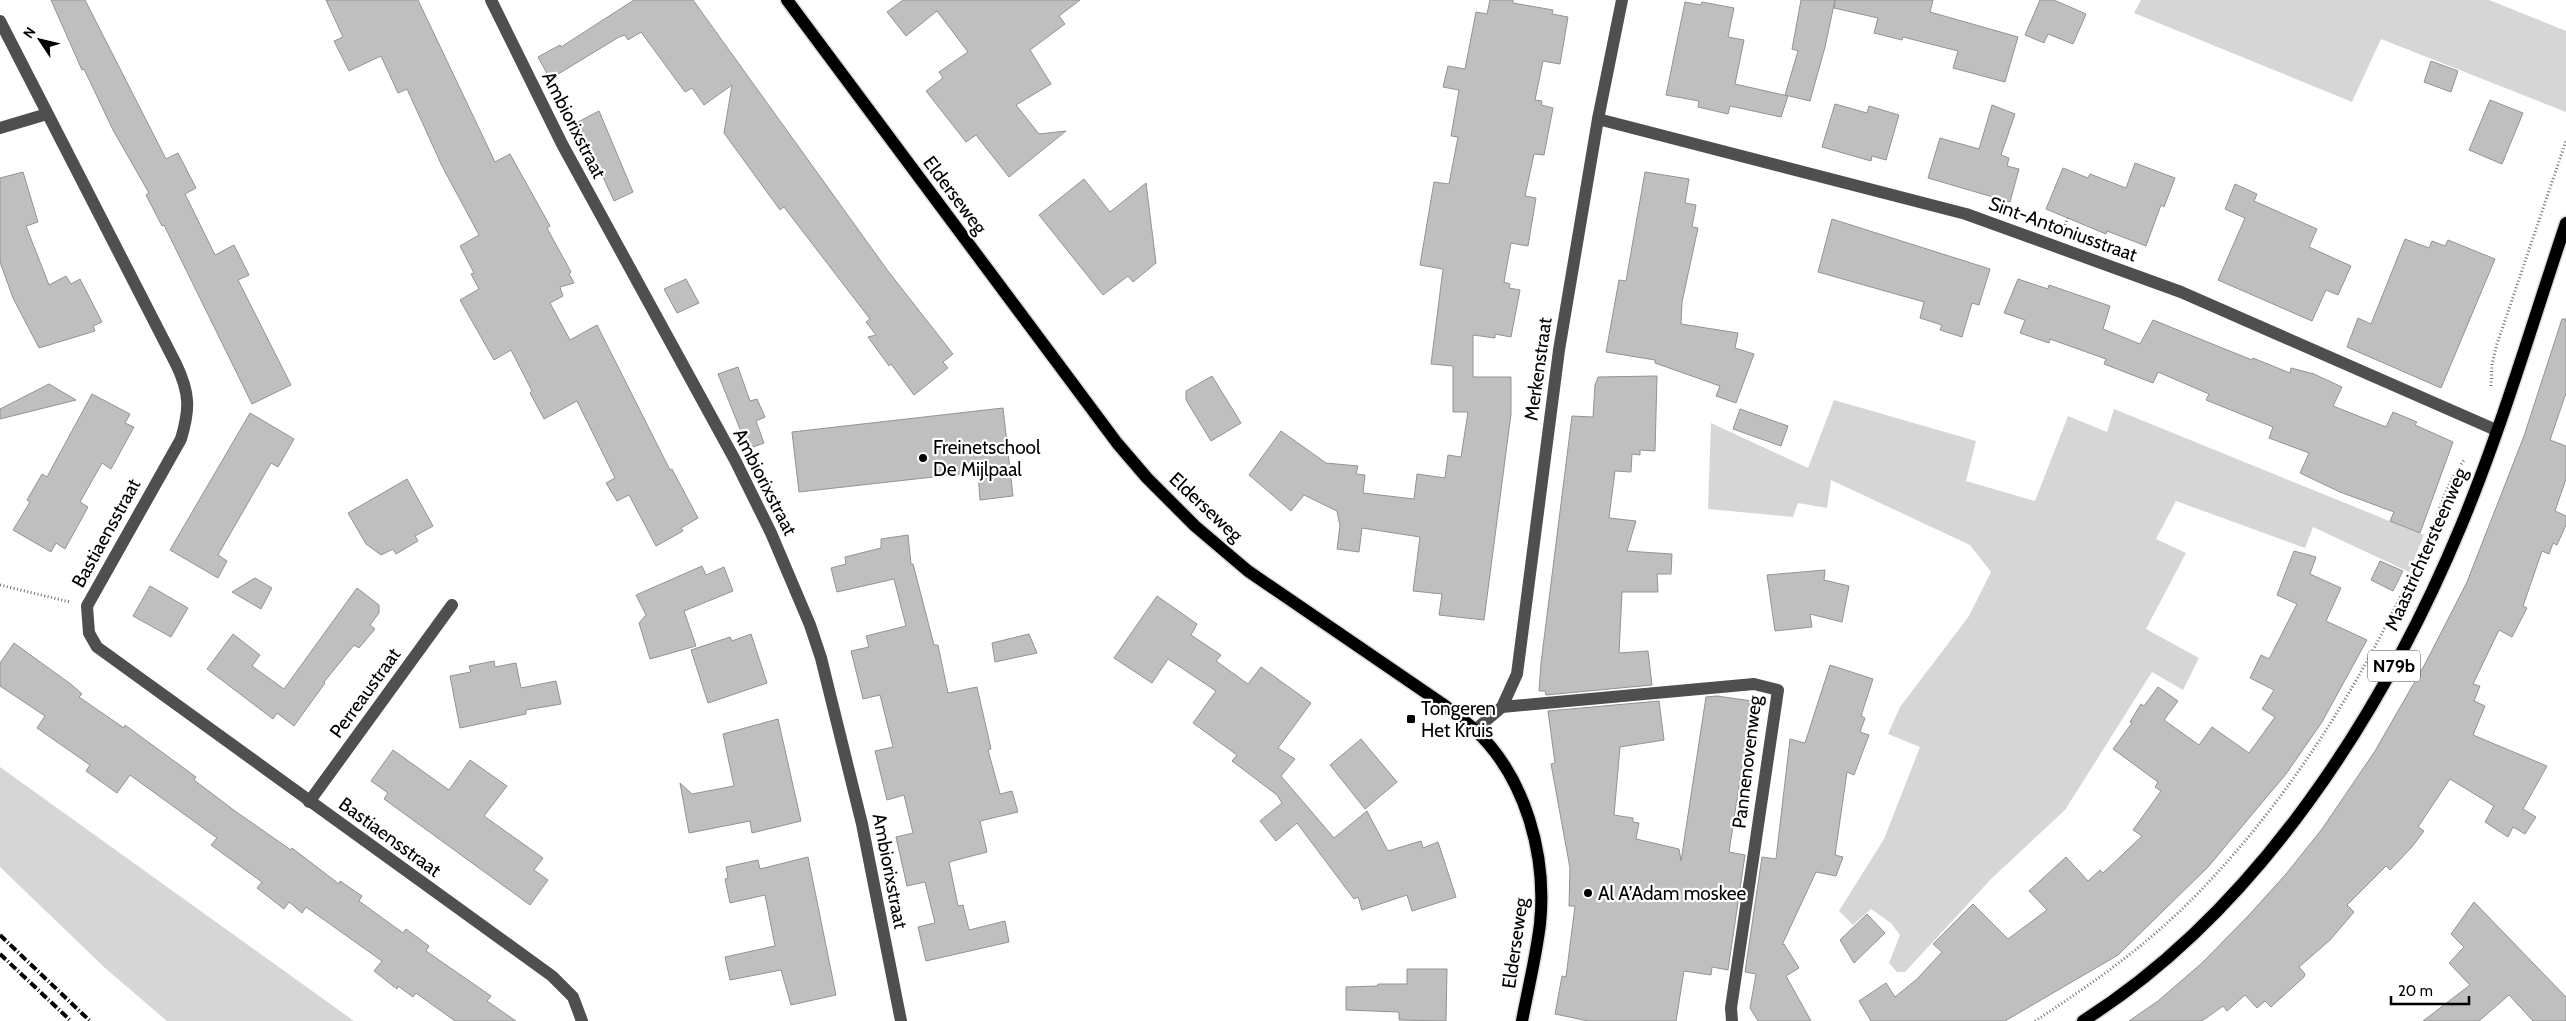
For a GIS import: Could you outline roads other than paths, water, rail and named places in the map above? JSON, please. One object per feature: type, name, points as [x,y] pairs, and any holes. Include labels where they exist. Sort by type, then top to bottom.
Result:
[{"type":"main road","name":"Elderseweg","points":[[787,0],[1118,443],[1147,478],[1195,526],[1248,571],[1444,705],[1475,730],[1512,780],[1534,833],[1539,862],[1540,923],[1522,1021]]},
{"type":"main road","name":"Maastrichtersteenweg","points":[[2083,1021],[2132,986],[2205,923],[2268,852],[2326,775],[2377,695],[2422,611],[2462,524],[2566,223]]},
{"type":"street","name":"Ambiorixstraat","points":[[491,0],[562,144],[735,460],[771,533],[810,625],[821,658],[862,824],[900,1021]]},
{"type":"street","name":"Merkenstraat","points":[[1475,730],[1502,707],[1517,674],[1559,350],[1598,119],[1622,0]]},
{"type":"street","name":"Bastiaensstraat","points":[[0,21],[179,370],[187,393],[189,414],[181,439],[87,606],[89,633],[97,647],[552,976],[573,997],[582,1021]]},
{"type":"street","points":[[0,128],[48,114]]},
{"type":"street","name":"Sint-Antoniusstraat","points":[[1598,119],[1966,214],[2181,292],[2496,430]]},
{"type":"street","name":"Perreaustraat","points":[[310,802],[452,606]]},
{"type":"street","name":"Pannenovenweg","points":[[1502,707],[1754,684],[1778,690],[1731,1008],[1732,1021]]},
{"type":"railway","points":[[0,935],[90,1021]]},
{"type":"railway","points":[[0,954],[71,1021]]},
{"type":"place","name":"Freinetschool De Mijlpaal","points":[[923,458]]},
{"type":"place","name":"Tongeren Het Kruis","points":[[1411,719]]},
{"type":"place","name":"Al A’Adam moskee","points":[[1588,893]]}]
